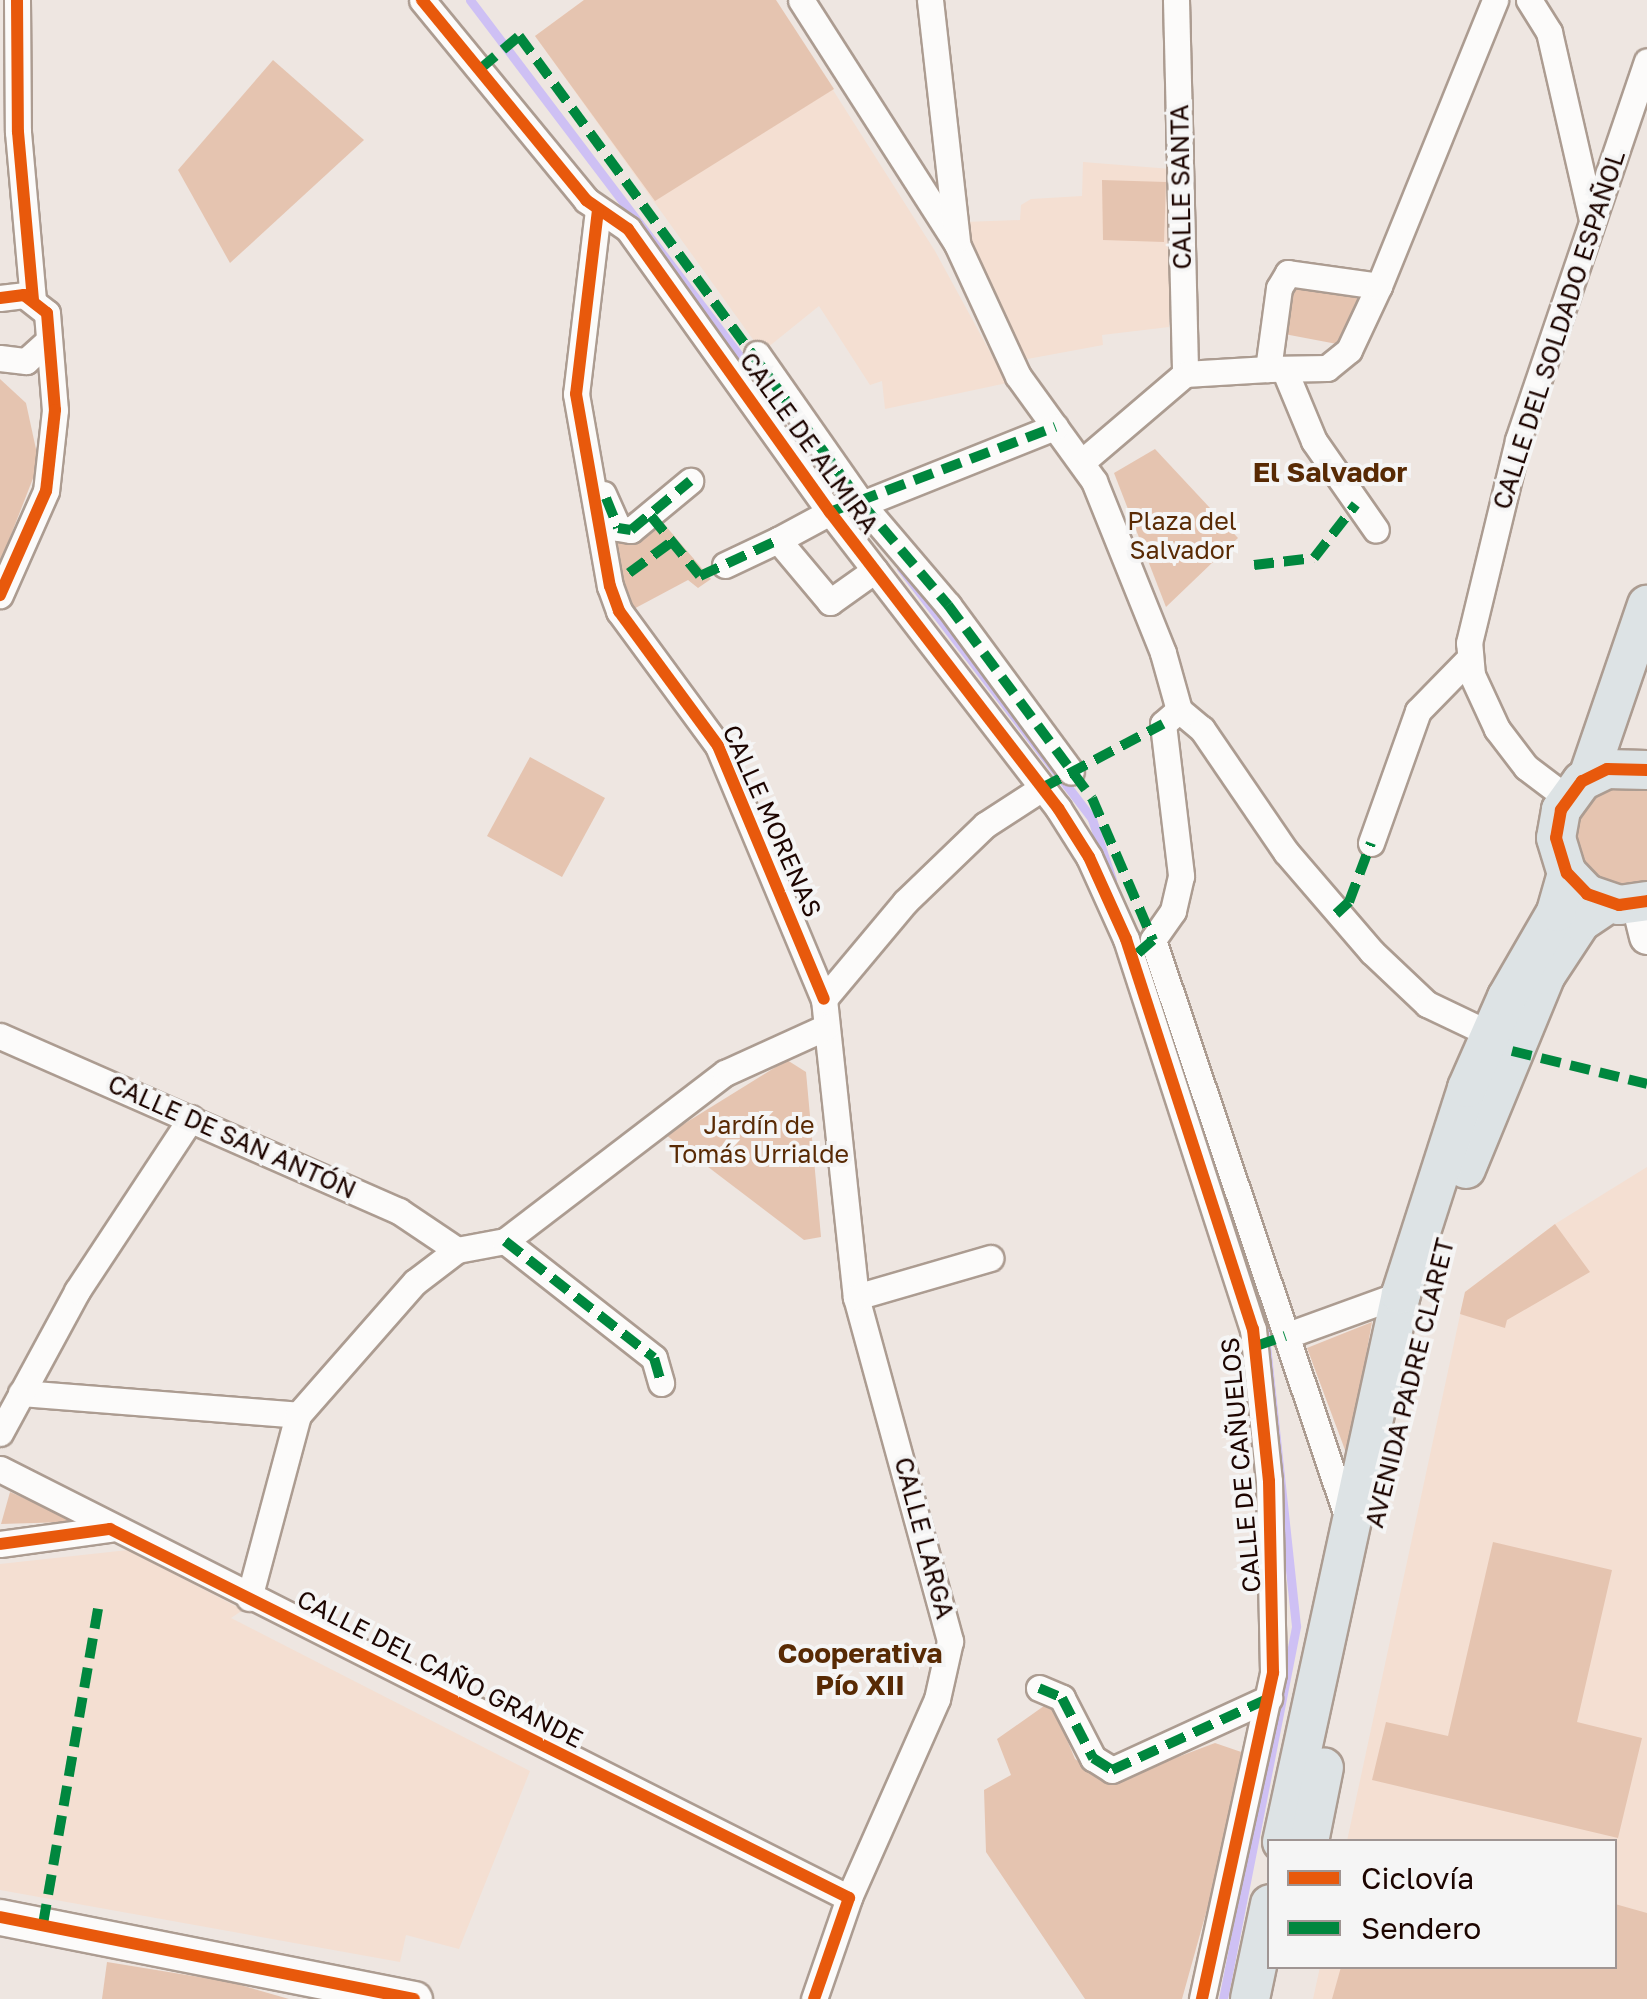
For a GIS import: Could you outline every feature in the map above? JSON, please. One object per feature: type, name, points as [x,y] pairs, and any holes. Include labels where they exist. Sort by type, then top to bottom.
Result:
[{"type":"main road","points":[[1636,911],[1588,894],[1567,873],[1556,838],[1620,684],[1647,605]]},
{"type":"main road","points":[[1578,787],[1644,769],[1621,735],[1620,684]]},
{"type":"main road","name":"AVENIDA PADRE CLARET","points":[[1283,1839],[1401,1294],[1490,1034],[1556,912],[1567,873]]},
{"type":"main road","name":"AVENIDA PADRE CLARET","points":[[1310,1839],[1434,1268],[1475,1144],[1546,975],[1580,922],[1636,911]]},
{"type":"main road","points":[[0,1917],[354,1992],[414,1999]]},
{"type":"main road","points":[[1250,1999],[1267,1918]]},
{"type":"main road","points":[[1275,1999],[1281,1969]]},
{"type":"street","points":[[0,595],[52,462],[54,378],[46,313],[33,299],[19,151],[17,0]]},
{"type":"street","name":"CALLE DE ALMIRA","points":[[422,0],[598,210],[628,229],[830,512],[1042,788],[1089,856],[1126,939]]},
{"type":"street","points":[[801,0],[957,244],[990,323],[1055,426],[1083,461],[1163,653],[1178,710],[1202,728],[1304,875],[1372,952],[1427,1004],[1490,1034]]},
{"type":"street","points":[[930,0],[957,244]]},
{"type":"street","name":"CALLE SANTA","points":[[1176,0],[1186,374]]},
{"type":"street","points":[[1083,461],[1186,374],[1338,363],[1379,286],[1495,0]]},
{"type":"street","points":[[1529,0],[1549,32],[1592,220]]},
{"type":"street","name":"CALLE DEL SOLDADO ESPAÑOL","points":[[1469,659],[1471,628],[1518,440],[1647,61]]},
{"type":"street","name":"CALLE MORENAS","points":[[598,210],[577,351],[584,458],[614,602],[718,746],[824,999]]},
{"type":"street","points":[[1376,530],[1314,441],[1276,368],[1280,288],[1288,273],[1379,286]]},
{"type":"street","points":[[0,298],[33,299]]},
{"type":"street","points":[[0,358],[26,361],[47,342]]},
{"type":"street","name":"CALLE DE ALMIRA","points":[[757,354],[862,504],[948,606],[1071,772]]},
{"type":"street","points":[[862,504],[1055,426]]},
{"type":"street","points":[[584,458],[621,530],[642,524],[690,481]]},
{"type":"street","points":[[726,565],[830,512]]},
{"type":"street","points":[[778,540],[830,602],[876,570]]},
{"type":"street","points":[[1371,843],[1418,711],[1469,659],[1506,742],[1578,787]]},
{"type":"street","points":[[1178,710],[1163,724],[1181,876],[1174,911],[1152,940],[1350,1524]]},
{"type":"street","points":[[824,999],[918,889],[998,815],[1042,788]]},
{"type":"street","name":"CALLE DE CAÑUELOS","points":[[1126,939],[1256,1346],[1276,1617],[1269,1698],[1202,1999]]},
{"type":"street","name":"CALLE LARGA","points":[[814,1999],[849,1898],[937,1699],[950,1641],[856,1297],[824,999]]},
{"type":"street","points":[[249,1598],[298,1415],[415,1282],[457,1250],[505,1241],[702,1087],[826,1027]]},
{"type":"street","name":"CALLE DE SAN ANTÓN","points":[[0,1036],[421,1221],[457,1250]]},
{"type":"street","points":[[0,1434],[77,1291],[192,1118]]},
{"type":"street","points":[[505,1241],[654,1358],[661,1383]]},
{"type":"street","points":[[856,1297],[990,1258]]},
{"type":"street","name":"AVENIDA PADRE CLARET","points":[[1286,1336],[1401,1294]]},
{"type":"street","points":[[21,1393],[298,1415]]},
{"type":"street","name":"CALLE DEL CAÑO GRANDE","points":[[0,1469],[110,1530],[849,1898]]},
{"type":"street","points":[[0,1544],[110,1530]]},
{"type":"street","points":[[1040,1688],[1062,1698],[1093,1758],[1112,1770],[1269,1698]]},
{"type":"shaded area","points":[[584,0],[776,0],[935,251],[1007,383],[885,409],[882,381],[870,385],[819,306],[762,352],[535,36]]},
{"type":"shaded area","points":[[1083,162],[1171,169],[1169,327],[1102,335],[1103,345],[1022,360],[973,268],[964,222],[1020,220],[1021,205],[1031,199],[1082,196]]},
{"type":"shaded area","points":[[1647,1167],[1647,1999],[1313,1999],[1320,1969],[1617,1969],[1617,1839],[1347,1839],[1465,1292],[1555,1224]]},
{"type":"shaded area","points":[[128,1550],[243,1610],[231,1618],[530,1771],[459,1949],[406,1935],[400,1962],[0,1890],[0,1564]]},
{"type":"green space","points":[[584,0],[776,0],[834,89],[655,201],[535,36]]},
{"type":"green space","points":[[273,60],[364,140],[230,263],[178,170]]},
{"type":"green space","points":[[1102,180],[1166,182],[1164,242],[1103,240]]},
{"type":"green space","points":[[1286,283],[1360,295],[1337,344],[1279,333]]},
{"type":"green space","points":[[0,379],[26,403],[39,463],[0,563]]},
{"type":"green space","name":"Plaza del Salvador","points":[[1155,449],[1238,538],[1166,607],[1114,473]]},
{"type":"green space","points":[[647,504],[711,579],[698,588],[688,580],[628,612],[608,522]]},
{"type":"green space","points":[[530,757],[605,798],[562,877],[487,836]]},
{"type":"green space","points":[[1635,782],[1647,786],[1647,886],[1616,889],[1581,867],[1571,826],[1594,791]]},
{"type":"green space","name":"Jardín de Tomás Urrialde","points":[[787,1060],[806,1072],[821,1237],[804,1240],[666,1135]]},
{"type":"green space","points":[[1555,1224],[1590,1272],[1507,1320],[1505,1328],[1460,1314],[1465,1292]]},
{"type":"green space","points":[[1372,1322],[1348,1458],[1307,1348]]},
{"type":"green space","points":[[10,1492],[68,1517],[67,1522],[1,1524]]},
{"type":"green space","points":[[1493,1542],[1612,1570],[1577,1722],[1642,1738],[1618,1838],[1372,1780],[1386,1722],[1448,1736]]},
{"type":"green space","points":[[1051,1701],[1075,1759],[1101,1777],[1125,1777],[1215,1743],[1250,1755],[1182,1999],[1085,1999],[986,1852],[984,1790],[1011,1775],[997,1739]]},
{"type":"green space","points":[[1617,1905],[1647,1913],[1647,1999],[1332,1999],[1340,1969],[1617,1969]]},
{"type":"green space","points":[[107,1962],[230,1982],[289,1999],[102,1999]]},
{"type":"waterway","points":[[470,0],[786,417]]},
{"type":"waterway","points":[[901,568],[1092,819],[1112,880]]},
{"type":"waterway","points":[[1223,1999],[1296,1626],[1264,1326]]},
{"type":"marked path","points":[[480,69],[519,36],[862,504],[948,605],[1092,798],[1153,940],[1132,958]]},
{"type":"marked path","points":[[830,512],[1055,427]]},
{"type":"marked path","points":[[606,498],[618,528],[631,530],[690,481]]},
{"type":"marked path","points":[[1254,565],[1314,558],[1356,504]]},
{"type":"marked path","points":[[651,516],[700,576],[778,540]]},
{"type":"marked path","points":[[629,573],[670,543]]},
{"type":"marked path","points":[[1042,788],[1163,724]]},
{"type":"marked path","points":[[1336,914],[1349,902],[1371,843]]},
{"type":"marked path","points":[[1512,1051],[1647,1084]]},
{"type":"marked path","points":[[505,1241],[654,1358],[661,1383]]},
{"type":"marked path","points":[[1256,1346],[1285,1336]]},
{"type":"marked path","points":[[43,1924],[98,1609]]},
{"type":"marked path","points":[[1039,1688],[1062,1698],[1093,1758],[1112,1770],[1269,1698]]},
{"type":"cycle path","points":[[17,0],[18,132],[33,299]]},
{"type":"cycle path","points":[[422,0],[586,200],[628,229],[830,512],[1058,808],[1089,857],[1126,939],[1253,1329],[1269,1481],[1273,1673],[1202,1999]]},
{"type":"cycle path","points":[[598,210],[576,394],[610,586],[619,611],[718,746],[824,999]]},
{"type":"cycle path","points":[[0,298],[24,295],[47,313],[55,410],[46,491],[0,595]]},
{"type":"cycle path","points":[[1647,770],[1607,769],[1582,781],[1561,810],[1556,838],[1567,873],[1587,894],[1619,905],[1647,901]]},
{"type":"cycle path","points":[[0,1544],[110,1529],[849,1898],[814,1999]]},
{"type":"cycle path","points":[[0,1917],[414,1999]]},
{"type":"district","name":"El Salvador","points":[[1330,472]]},
{"type":"district","name":"Cooperativa Pío XII","points":[[860,1669]]}]
